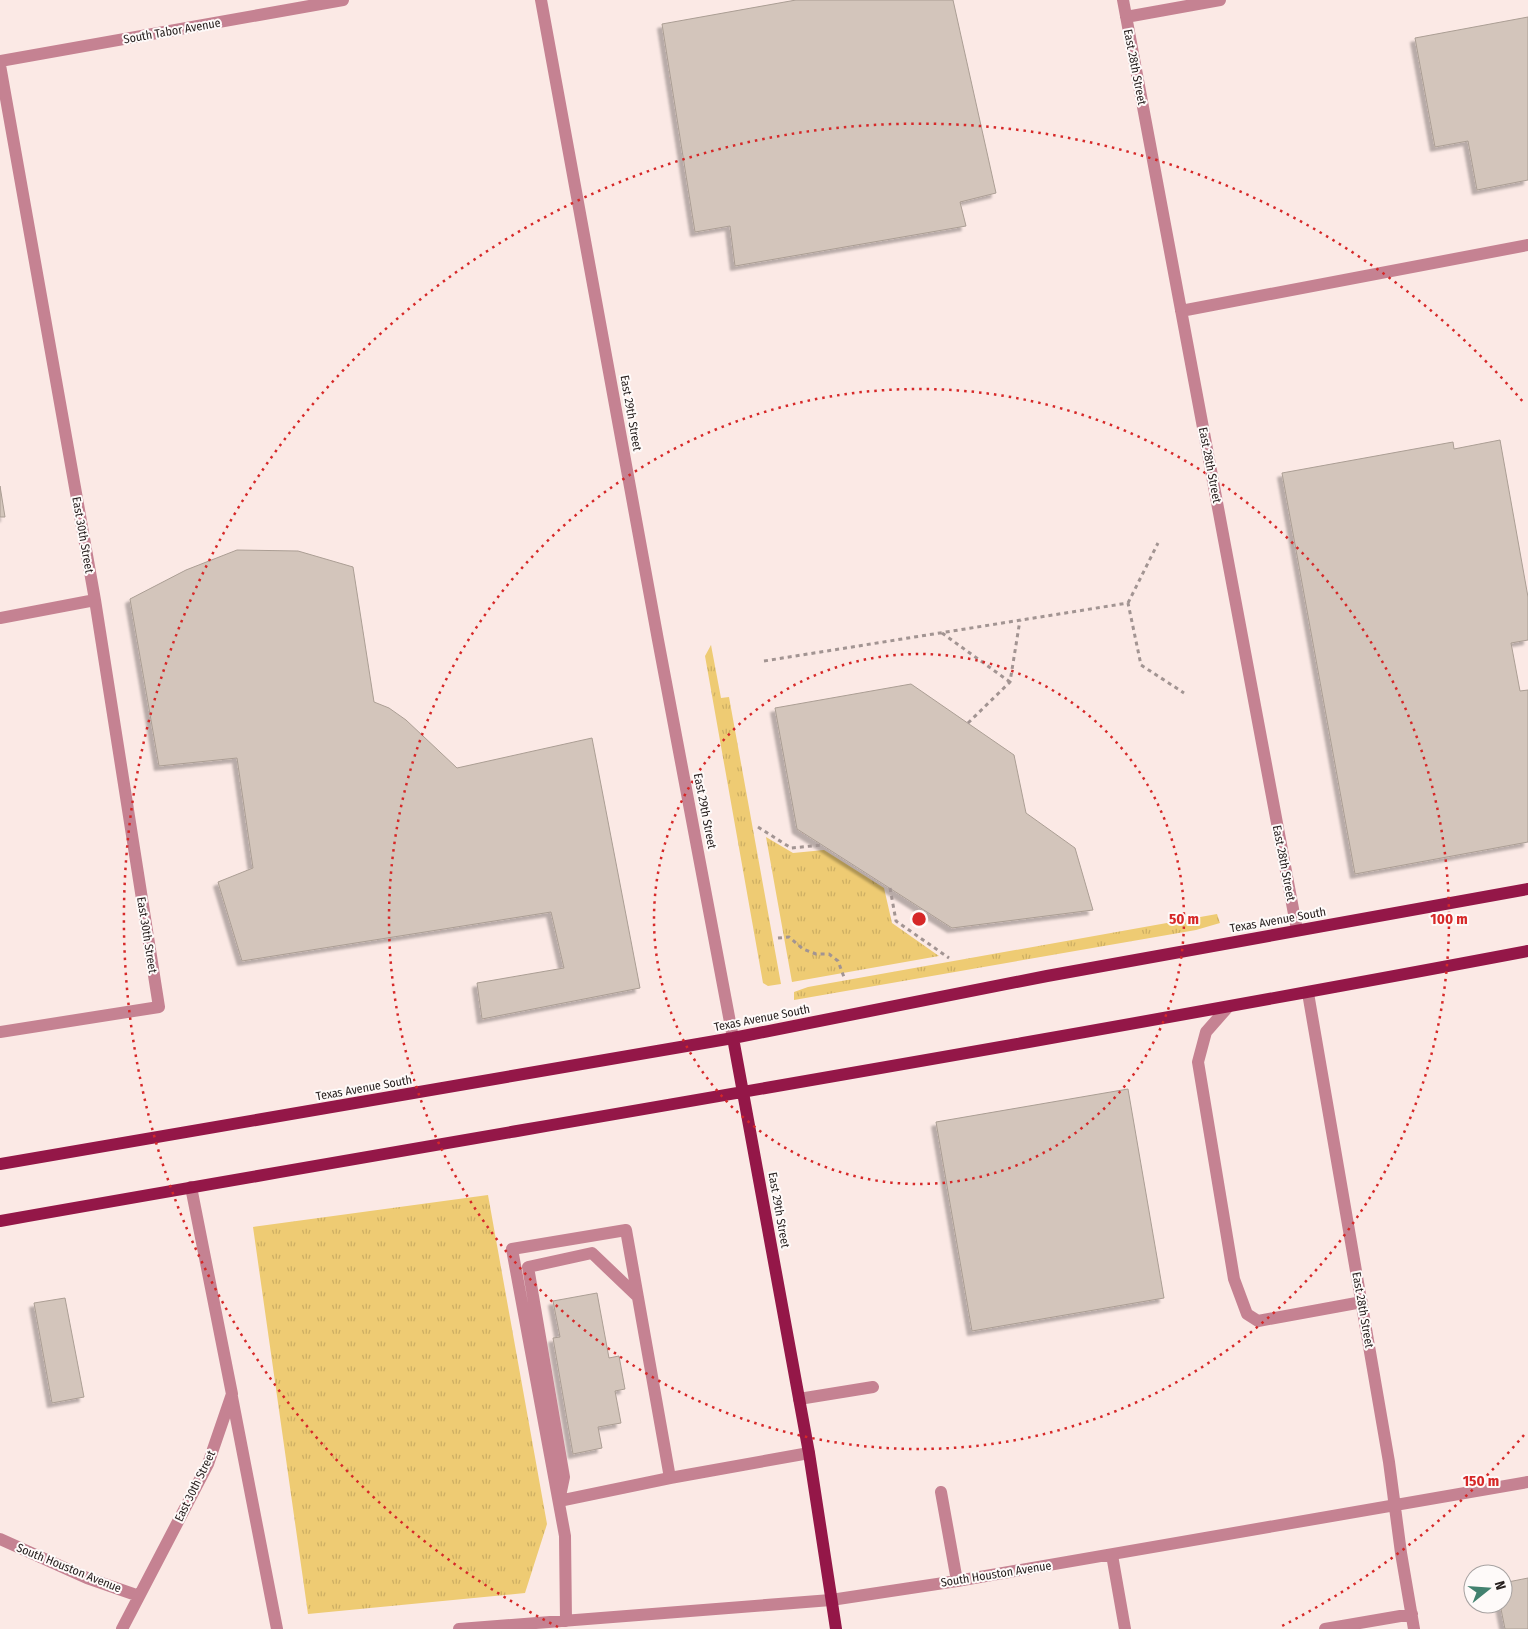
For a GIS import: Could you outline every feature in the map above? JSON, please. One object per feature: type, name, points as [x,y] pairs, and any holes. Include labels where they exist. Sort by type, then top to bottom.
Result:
[{"type":"main road","name":"Texas Avenue South","points":[[0,1164],[733,1038],[1047,976],[1528,889]]},
{"type":"main road","points":[[0,1221],[744,1093],[1308,993],[1528,951]]},
{"type":"main road","name":"East 29th Street","points":[[733,1038],[809,1453],[836,1629]]},
{"type":"street","name":"South Tabor Avenue","points":[[0,61],[343,0]]},
{"type":"street","name":"East 29th Street","points":[[541,0],[733,1038]]},
{"type":"street","name":"East 28th Street","points":[[1123,0],[1297,930]]},
{"type":"street","points":[[1126,17],[1220,0]]},
{"type":"street","name":"East 30th Street","points":[[0,65],[95,600],[159,1007],[0,1032]]},
{"type":"street","points":[[1181,311],[1528,245]]},
{"type":"street","points":[[0,618],[95,600]]},
{"type":"street","name":"East 28th Street","points":[[1308,993],[1389,1462],[1394,1506],[1414,1629]]},
{"type":"street","points":[[1228,1007],[1206,1032],[1198,1062],[1234,1279],[1247,1314],[1258,1321],[1362,1302]]},
{"type":"street","points":[[191,1187],[277,1629]]},
{"type":"street","points":[[566,1620],[565,1536],[512,1249],[626,1230],[670,1478]]},
{"type":"street","points":[[559,1501],[564,1477],[528,1267],[592,1253],[638,1297]]},
{"type":"street","points":[[799,1399],[873,1387]]},
{"type":"street","name":"East 30th Street","points":[[122,1629],[208,1464],[232,1394]]},
{"type":"street","points":[[559,1501],[670,1478],[809,1453]]},
{"type":"street","name":"South Houston Avenue","points":[[459,1629],[831,1600],[1112,1555],[1528,1482]]},
{"type":"street","points":[[941,1492],[957,1581]]},
{"type":"street","name":"South Houston Avenue","points":[[0,1539],[87,1578],[139,1596]]},
{"type":"street","points":[[1112,1555],[1125,1629]]},
{"type":"street","points":[[1325,1629],[1412,1614]]},
{"type":"path","points":[[1158,543],[1128,603],[1141,665],[1184,693]]},
{"type":"path","points":[[764,662],[1128,603]]},
{"type":"path","points":[[968,723],[1010,682],[1020,620]]},
{"type":"path","points":[[942,633],[1010,682]]},
{"type":"path","points":[[758,827],[791,848],[822,845]]},
{"type":"path","points":[[890,888],[896,921],[948,958]]},
{"type":"path","points":[[778,938],[789,938],[803,949],[816,954],[829,954],[838,961],[844,977]]},
{"type":"green space","points":[[711,645],[721,698],[729,697],[781,984],[768,986],[763,983],[705,656]]},
{"type":"green space","points":[[766,837],[793,853],[824,850],[884,888],[892,923],[939,956],[792,982]]},
{"type":"green space","points":[[1217,914],[1220,923],[1196,930],[794,1000],[794,992],[808,987]]},
{"type":"green space","points":[[488,1195],[547,1524],[525,1593],[308,1614],[253,1227]]},
{"type":"building","points":[[796,0],[953,0],[996,193],[960,202],[966,226],[735,266],[730,226],[695,232],[662,24]]},
{"type":"building","points":[[1528,17],[1528,180],[1477,190],[1468,141],[1435,147],[1415,38]]},
{"type":"building","points":[[1500,440],[1528,597],[1528,640],[1511,643],[1520,691],[1528,690],[1528,842],[1355,874],[1282,473],[1453,442],[1454,449]]},
{"type":"building","points":[[0,486],[5,517],[0,517]]},
{"type":"building","points":[[237,550],[298,551],[353,567],[374,702],[389,708],[406,720],[457,768],[592,738],[640,988],[482,1019],[477,983],[564,968],[551,912],[242,961],[218,882],[253,868],[237,758],[159,766],[130,599],[186,570]]},
{"type":"building","points":[[911,684],[1014,755],[1026,813],[1075,848],[1093,910],[952,928],[797,829],[775,708]]},
{"type":"building","points":[[1128,1089],[1164,1298],[972,1331],[936,1122]]},
{"type":"building","points":[[597,1293],[609,1358],[619,1356],[625,1389],[615,1391],[621,1423],[598,1427],[602,1448],[573,1454],[553,1338],[560,1337],[553,1301]]},
{"type":"building","points":[[65,1298],[84,1397],[52,1403],[34,1303]]},
{"type":"building","points":[[1528,1578],[1528,1629],[1505,1629],[1502,1614],[1513,1614],[1513,1581]]}]
